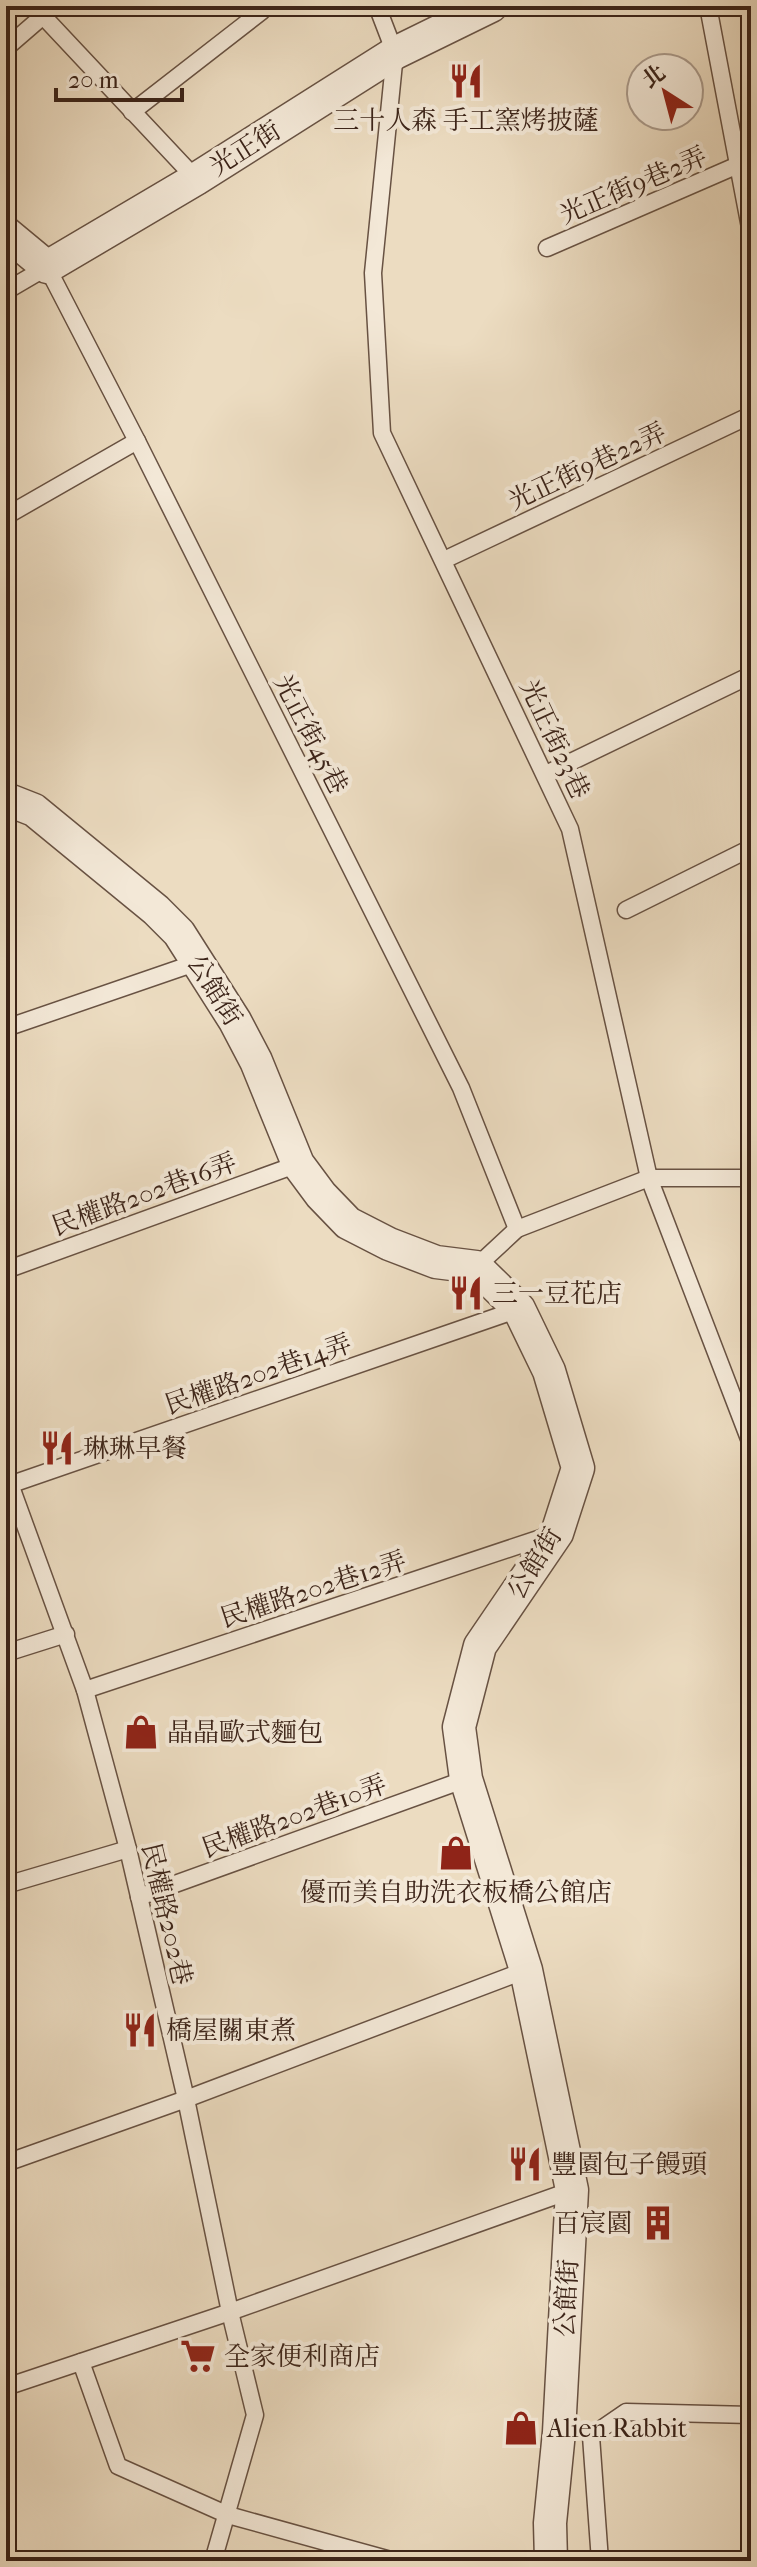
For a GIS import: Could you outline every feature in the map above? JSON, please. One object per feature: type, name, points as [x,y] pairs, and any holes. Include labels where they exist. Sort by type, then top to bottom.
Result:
[{"type":"street","name":"光正街","points":[[47,267],[196,179],[395,53],[491,6]]},
{"type":"street","points":[[6,233],[47,267]]},
{"type":"street","name":"公館街","points":[[6,799],[34,810],[156,910],[179,933],[235,1021],[256,1061],[298,1164],[321,1195],[348,1223],[389,1244],[436,1262],[476,1267],[519,1309],[549,1371],[578,1468],[557,1533],[480,1646],[459,1727],[466,1779],[526,1970],[572,2190],[559,2432],[550,2523],[551,2561]]},
{"type":"lane","points":[[377,6],[395,53]]},
{"type":"lane","points":[[708,6],[751,233]]},
{"type":"lane","points":[[6,48],[49,11],[132,112],[196,179]]},
{"type":"lane","points":[[132,112],[262,11]]},
{"type":"lane","name":"光正街23巷","points":[[395,53],[373,273],[382,433],[570,829],[649,1178],[751,1444]]},
{"type":"lane","name":"光正街9巷2弄","points":[[547,248],[738,165]]},
{"type":"lane","points":[[6,291],[47,267]]},
{"type":"lane","name":"光正街45巷","points":[[47,267],[461,1088],[517,1229]]},
{"type":"lane","name":"光正街9巷22弄","points":[[444,560],[751,415]]},
{"type":"lane","points":[[6,516],[137,441]]},
{"type":"lane","points":[[546,774],[751,675]]},
{"type":"lane","points":[[626,910],[751,848]]},
{"type":"lane","points":[[6,1028],[198,962]]},
{"type":"lane","name":"民權路202巷16弄","points":[[6,1270],[298,1164]]},
{"type":"lane","points":[[476,1267],[517,1229],[649,1178],[751,1178]]},
{"type":"lane","name":"民權路202巷14弄","points":[[9,1479],[519,1309]]},
{"type":"lane","name":"民權路202巷","points":[[9,1479],[85,1690],[128,1849],[255,2415],[213,2561]]},
{"type":"lane","name":"民權路202巷12弄","points":[[85,1690],[557,1533]]},
{"type":"lane","points":[[6,1653],[66,1634]]},
{"type":"lane","name":"民權路202巷10弄","points":[[139,1897],[466,1779]]},
{"type":"lane","points":[[6,1885],[128,1849]]},
{"type":"lane","points":[[6,2163],[186,2099],[526,1970]]},
{"type":"lane","points":[[6,2387],[230,2312],[572,2190]]},
{"type":"lane","points":[[81,2362],[118,2466],[228,2515],[394,2561]]},
{"type":"lane","points":[[600,2561],[591,2436],[626,2412],[751,2415]]},
{"type":"place","name":"三十人森 手工窯烤披薩","points":[[466,81]]},
{"type":"place","name":"三一豆花店","points":[[466,1293]]},
{"type":"place","name":"琳琳早餐","points":[[57,1448]]},
{"type":"place","name":"晶晶歐式麵包","points":[[141,1732]]},
{"type":"place","name":"優而美自助洗衣板橋公館店","points":[[456,1853]]},
{"type":"place","name":"橋屋關東煮","points":[[140,2030]]},
{"type":"place","name":"豐園包子饅頭","points":[[525,2164]]},
{"type":"place","name":"百宸園","points":[[658,2223]]},
{"type":"place","name":"全家便利商店","points":[[198,2356]]},
{"type":"place","name":"Alien Rabbit","points":[[521,2428]]}]
